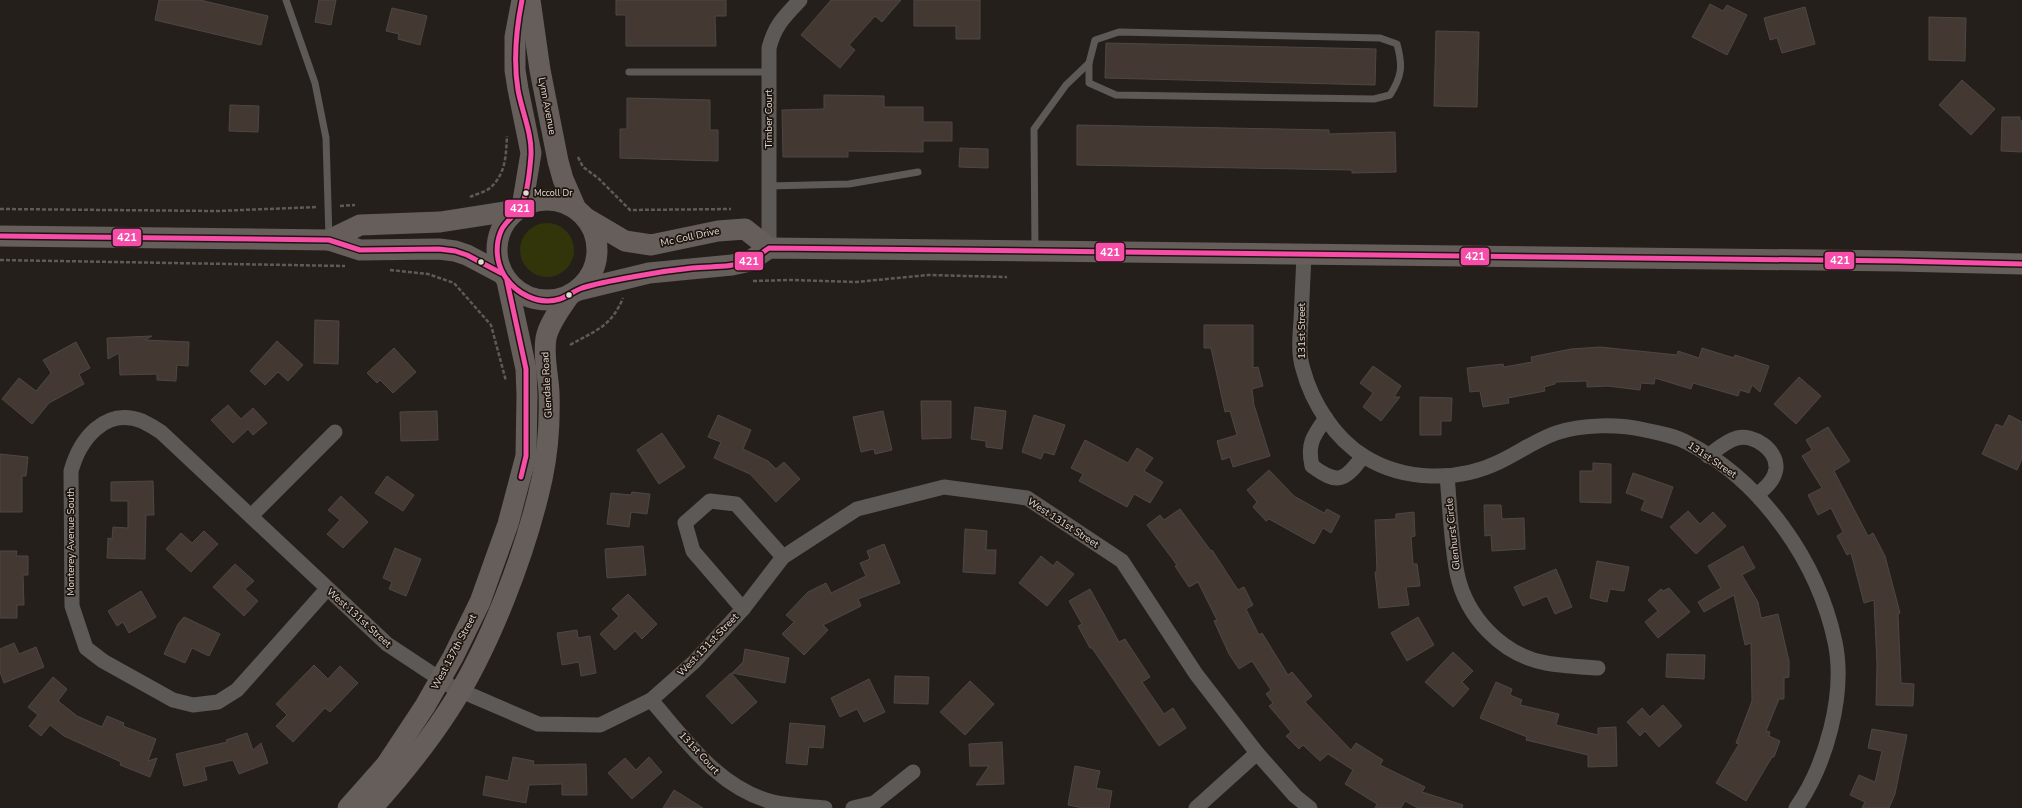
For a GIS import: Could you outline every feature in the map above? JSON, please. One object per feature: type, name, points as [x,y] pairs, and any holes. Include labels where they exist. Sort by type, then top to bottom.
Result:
[{"type":"main road","points":[[504,277],[497,259],[496,245],[504,226],[519,208],[531,153],[518,89],[516,70],[515,37],[522,0]]},
{"type":"main road","name":"Lynn Avenue","points":[[530,0],[540,70],[558,161],[563,180],[581,214]]},
{"type":"main road","points":[[329,240],[360,225],[440,222],[519,208],[544,200],[555,201],[581,214],[595,236],[597,256],[594,269],[588,280],[574,293]]},
{"type":"main road","name":"Mc Coll Drive","points":[[581,214],[625,241],[650,245],[718,231],[745,229],[769,248]]},
{"type":"main road","points":[[0,236],[329,240],[360,250],[439,249],[455,251],[467,255],[504,277],[517,291],[536,299],[556,300],[574,293],[649,273],[732,265],[750,260],[769,248],[1898,261],[2022,264]]},
{"type":"main road","name":"Glendale Road","points":[[504,277],[526,369],[526,456],[521,477]]},
{"type":"main road","name":"Glendale Road","points":[[460,691],[482,651],[509,585],[526,536],[542,479],[549,428],[549,392],[545,351],[546,337],[552,322],[574,293]]},
{"type":"main road","name":"West 137th Street","points":[[348,808],[386,765],[453,657],[480,602],[508,524],[521,477]]},
{"type":"main road","points":[[372,808],[423,745],[448,711],[460,691]]},
{"type":"street","name":"Timber Court","points":[[769,248],[769,48],[773,33],[780,21],[800,0]]},
{"type":"street","name":"131st Street","points":[[1304,255],[1300,342],[1302,368],[1312,395],[1326,418],[1342,439],[1363,456],[1385,468],[1412,475],[1447,476],[1477,472],[1557,432],[1582,428],[1611,427],[1641,429],[1688,443],[1734,474],[1757,495],[1799,548],[1811,572],[1825,607],[1835,643],[1837,677],[1834,712],[1822,758],[1805,796],[1796,808]]},
{"type":"street","name":"West 131st Street","points":[[120,418],[141,421],[161,432],[251,516],[327,590],[387,644],[440,680],[460,691],[538,724],[600,725],[650,700],[694,662],[743,609],[784,557],[857,509],[944,487],[1027,498],[1122,561],[1196,674],[1257,753],[1295,796],[1310,808]]},
{"type":"street","name":"Monterey Avenue South","points":[[120,418],[100,425],[86,438],[75,455],[71,471],[72,606],[86,648],[102,661],[173,700],[193,706],[218,702],[237,690],[327,590]]},
{"type":"street","points":[[1326,418],[1313,436],[1309,452],[1312,466],[1326,476],[1342,478],[1350,474],[1363,456]]},
{"type":"street","points":[[251,516],[335,432]]},
{"type":"street","points":[[1708,456],[1737,438],[1750,437],[1763,444],[1772,455],[1776,468],[1770,484],[1757,495]]},
{"type":"street","name":"Glenhurst Circle","points":[[1447,476],[1458,574],[1466,601],[1482,624],[1498,641],[1519,654],[1546,663],[1598,668]]},
{"type":"street","name":"West 131st Street","points":[[743,609],[693,550],[685,522],[710,501],[736,504],[784,557]]},
{"type":"street","name":"131st Court","points":[[650,700],[720,776],[744,791],[773,802],[825,808]]},
{"type":"street","points":[[1196,808],[1257,753]]},
{"type":"street","points":[[853,808],[874,803],[913,772]]},
{"type":"lane","points":[[286,0],[315,83],[326,138],[329,240]]},
{"type":"lane","points":[[1035,250],[1034,129],[1066,84],[1089,64],[1095,40],[1118,32],[1380,38],[1397,44],[1401,59],[1400,79],[1390,95],[1374,99],[1116,95],[1089,83],[1089,64]]},
{"type":"lane","points":[[628,72],[769,72]]},
{"type":"lane","points":[[769,186],[849,184],[918,172]]},
{"type":"path","points":[[468,197],[489,189],[500,176],[506,162],[506,129]]},
{"type":"path","points":[[576,154],[583,167],[598,178],[630,210],[738,209]]},
{"type":"path","points":[[0,209],[217,211],[360,205]]},
{"type":"path","points":[[0,260],[348,266]]},
{"type":"path","points":[[385,270],[428,274],[454,283],[491,326],[508,386]]},
{"type":"path","points":[[751,281],[791,280],[856,282],[928,275],[1007,277]]},
{"type":"path","points":[[570,344],[611,321],[618,311],[626,291]]},
{"type":"shaded area","points":[[542,223],[552,223],[562,227],[570,235],[574,245],[574,255],[570,265],[562,273],[552,277],[542,277],[532,273],[524,265],[520,255],[520,245],[524,235],[532,227]]},
{"type":"building","points":[[159,0],[200,0],[268,16],[261,45],[155,20]]},
{"type":"building","points":[[319,0],[336,0],[331,25],[315,22]]},
{"type":"building","points":[[616,0],[726,0],[726,16],[715,16],[716,46],[626,46],[626,15],[616,15]]},
{"type":"building","points":[[831,0],[901,0],[882,22],[875,16],[849,45],[855,50],[840,68],[801,35]]},
{"type":"building","points":[[914,0],[980,0],[980,39],[956,39],[956,26],[914,26]]},
{"type":"building","points":[[1710,4],[1723,11],[1727,5],[1747,15],[1727,55],[1692,37]]},
{"type":"building","points":[[1805,7],[1815,44],[1782,53],[1777,38],[1770,40],[1764,18]]},
{"type":"building","points":[[392,8],[427,16],[420,45],[398,39],[399,34],[386,31]]},
{"type":"building","points":[[1929,17],[1966,18],[1965,61],[1929,60]]},
{"type":"building","points":[[1436,31],[1479,32],[1477,107],[1434,106]]},
{"type":"building","points":[[1106,43],[1376,49],[1375,85],[1105,78]]},
{"type":"building","points":[[1962,80],[1995,109],[1971,135],[1939,105]]},
{"type":"building","points":[[824,95],[884,96],[884,107],[923,107],[923,122],[952,122],[952,141],[923,141],[923,152],[848,151],[848,157],[783,157],[782,110],[824,109]]},
{"type":"building","points":[[627,98],[710,100],[710,130],[718,130],[718,161],[620,158],[620,129],[627,129]]},
{"type":"building","points":[[230,105],[259,106],[258,132],[229,131]]},
{"type":"building","points":[[2002,117],[2020,117],[2020,121],[2022,121],[2022,152],[2001,151]]},
{"type":"building","points":[[1077,125],[1329,130],[1329,134],[1395,132],[1396,172],[1352,173],[1352,170],[1077,165]]},
{"type":"building","points":[[960,148],[988,149],[988,168],[959,167]]},
{"type":"building","points":[[315,320],[339,321],[338,364],[314,363]]},
{"type":"building","points":[[1204,325],[1253,325],[1253,368],[1258,367],[1263,386],[1252,389],[1254,405],[1270,456],[1233,467],[1230,457],[1222,460],[1217,441],[1237,435],[1230,411],[1225,412],[1211,348],[1204,348]]},
{"type":"building","points":[[152,336],[145,340],[189,342],[188,366],[177,365],[176,381],[157,380],[157,374],[120,375],[119,353],[108,359],[107,338]]},
{"type":"building","points":[[277,341],[303,365],[288,381],[278,372],[265,385],[250,371]]},
{"type":"building","points":[[76,342],[90,368],[79,374],[84,384],[49,403],[32,424],[2,399],[19,378],[36,391],[51,373],[43,360]]},
{"type":"building","points":[[1600,347],[1677,355],[1678,351],[1699,358],[1702,348],[1734,358],[1735,355],[1769,366],[1760,392],[1752,385],[1749,393],[1740,390],[1738,396],[1693,383],[1691,389],[1655,378],[1654,384],[1641,383],[1640,390],[1608,386],[1587,387],[1587,381],[1555,382],[1555,384],[1544,387],[1545,391],[1508,398],[1509,403],[1483,407],[1480,391],[1470,392],[1467,368],[1503,364],[1504,367],[1532,362],[1531,357],[1571,349]]},
{"type":"building","points":[[394,348],[416,372],[393,393],[380,380],[377,383],[367,373]]},
{"type":"building","points":[[1373,366],[1401,386],[1394,397],[1400,397],[1381,421],[1363,407],[1373,393],[1360,383]]},
{"type":"building","points":[[1799,377],[1821,396],[1796,424],[1774,404]]},
{"type":"building","points":[[1420,397],[1452,398],[1451,421],[1441,421],[1441,435],[1420,435]]},
{"type":"building","points":[[921,401],[951,401],[951,438],[922,439]]},
{"type":"building","points":[[228,405],[241,419],[253,408],[267,423],[253,435],[248,429],[233,443],[211,420]]},
{"type":"building","points":[[975,407],[1006,411],[1002,449],[986,447],[986,441],[971,439]]},
{"type":"building","points":[[437,411],[438,440],[401,441],[400,412]]},
{"type":"building","points":[[883,411],[892,450],[875,454],[874,449],[861,452],[853,417]]},
{"type":"building","points":[[718,415],[751,430],[743,449],[768,461],[776,469],[784,462],[800,479],[776,502],[750,474],[714,458],[721,442],[708,437]]},
{"type":"building","points":[[1034,415],[1065,425],[1054,455],[1044,452],[1041,459],[1022,452]]},
{"type":"building","points":[[2009,415],[2022,422],[2022,459],[2017,470],[1982,454],[1996,424],[2003,427]]},
{"type":"building","points":[[1828,427],[1850,461],[1834,471],[1868,536],[1873,533],[1885,556],[1900,613],[1898,614],[1901,683],[1914,684],[1913,706],[1876,705],[1877,664],[1874,600],[1864,603],[1851,553],[1847,555],[1837,536],[1843,532],[1831,508],[1818,515],[1808,495],[1822,488],[1802,456],[1812,450],[1806,440]]},
{"type":"building","points":[[662,433],[685,467],[659,484],[637,450]]},
{"type":"building","points":[[1085,440],[1128,463],[1137,448],[1153,458],[1144,471],[1163,482],[1150,503],[1134,494],[1127,507],[1079,481],[1083,474],[1071,468]]},
{"type":"building","points":[[0,454],[28,457],[26,476],[22,476],[22,512],[0,512]]},
{"type":"building","points":[[1593,463],[1611,464],[1611,503],[1580,502],[1580,471],[1593,471]]},
{"type":"building","points":[[1269,470],[1294,496],[1324,513],[1327,509],[1340,516],[1331,533],[1323,528],[1314,544],[1269,519],[1266,521],[1253,507],[1257,502],[1247,490]]},
{"type":"building","points":[[1633,473],[1673,487],[1662,518],[1641,510],[1645,500],[1626,493]]},
{"type":"building","points":[[387,476],[414,495],[403,511],[375,493]]},
{"type":"building","points":[[153,481],[154,515],[146,515],[145,559],[107,558],[108,538],[112,539],[113,527],[128,528],[128,501],[111,501],[111,482]]},
{"type":"building","points":[[632,492],[650,494],[647,514],[631,512],[629,527],[607,524],[611,493],[631,495]]},
{"type":"building","points":[[341,496],[368,522],[343,548],[327,534],[340,520],[328,510]]},
{"type":"building","points":[[1484,505],[1501,505],[1502,519],[1524,518],[1525,549],[1492,551],[1491,535],[1485,536]]},
{"type":"building","points":[[1180,509],[1211,551],[1212,550],[1238,590],[1244,587],[1253,605],[1246,609],[1259,635],[1262,633],[1288,675],[1292,672],[1312,696],[1305,702],[1351,750],[1356,743],[1383,760],[1380,765],[1425,787],[1422,792],[1463,805],[1462,808],[1418,808],[1405,801],[1401,808],[1375,808],[1377,804],[1345,784],[1353,770],[1328,754],[1320,761],[1303,745],[1299,749],[1286,736],[1291,732],[1269,706],[1273,703],[1266,694],[1271,690],[1252,661],[1239,669],[1229,654],[1214,621],[1217,620],[1198,582],[1189,587],[1175,566],[1177,565],[1147,525],[1160,515],[1164,520]]},
{"type":"building","points":[[1688,511],[1700,524],[1713,512],[1726,526],[1696,554],[1670,527]]},
{"type":"building","points":[[1414,512],[1415,536],[1411,537],[1413,564],[1417,564],[1420,586],[1406,587],[1409,605],[1379,608],[1375,572],[1377,572],[1375,520],[1396,519],[1396,514]]},
{"type":"building","points":[[965,529],[987,531],[986,550],[996,550],[995,574],[963,572]]},
{"type":"building","points":[[204,531],[218,544],[191,572],[166,549],[181,533],[192,543]]},
{"type":"building","points":[[884,544],[900,583],[858,599],[861,606],[823,625],[828,630],[804,655],[782,634],[794,622],[786,615],[808,592],[826,583],[831,593],[866,576],[860,563],[870,559],[867,551]]},
{"type":"building","points":[[643,546],[646,575],[607,578],[605,549]]},
{"type":"building","points":[[1743,546],[1755,568],[1742,575],[1758,602],[1761,618],[1778,614],[1789,661],[1789,677],[1784,678],[1784,699],[1779,699],[1766,731],[1770,732],[1769,736],[1780,741],[1774,757],[1772,757],[1746,801],[1716,783],[1739,744],[1736,743],[1752,701],[1751,643],[1745,645],[1734,595],[1704,612],[1698,602],[1721,588],[1708,566]]},
{"type":"building","points":[[395,548],[421,559],[406,596],[389,589],[392,582],[383,578]]},
{"type":"building","points":[[0,551],[17,551],[16,556],[28,556],[28,575],[23,575],[24,605],[17,605],[17,618],[0,618]]},
{"type":"building","points":[[1041,556],[1053,566],[1057,561],[1074,574],[1047,606],[1019,583]]},
{"type":"building","points":[[1597,561],[1629,567],[1624,591],[1610,589],[1607,602],[1590,598]]},
{"type":"building","points":[[235,564],[254,581],[245,589],[258,601],[244,616],[213,587]]},
{"type":"building","points":[[1556,569],[1572,607],[1555,614],[1547,596],[1523,606],[1514,587]]},
{"type":"building","points":[[1669,588],[1690,612],[1658,638],[1645,622],[1658,611],[1648,600],[1661,589],[1663,591]]},
{"type":"building","points":[[1090,589],[1119,642],[1125,639],[1150,677],[1142,682],[1164,714],[1173,708],[1186,728],[1159,746],[1092,648],[1090,648],[1078,626],[1082,624],[1069,601]]},
{"type":"building","points":[[141,591],[156,617],[129,633],[123,622],[117,626],[108,611]]},
{"type":"building","points":[[628,594],[657,624],[642,639],[635,631],[615,650],[600,634],[619,616],[612,609]]},
{"type":"building","points":[[184,617],[220,634],[209,656],[192,648],[185,663],[164,654],[178,624]]},
{"type":"building","points":[[1418,617],[1434,645],[1407,661],[1391,633]]},
{"type":"building","points":[[577,630],[578,638],[590,636],[596,673],[581,676],[579,662],[562,665],[557,633]]},
{"type":"building","points":[[14,643],[19,654],[36,647],[44,667],[4,683],[0,672],[0,649]]},
{"type":"building","points":[[745,649],[789,658],[785,683],[732,673],[743,662]]},
{"type":"building","points":[[1453,652],[1473,671],[1462,682],[1469,689],[1453,707],[1425,682]]},
{"type":"building","points":[[1667,654],[1705,655],[1704,679],[1666,677]]},
{"type":"building","points":[[314,665],[328,679],[340,666],[358,683],[330,712],[325,708],[293,742],[276,726],[287,715],[276,704]]},
{"type":"building","points":[[731,673],[757,702],[732,724],[706,696]]},
{"type":"building","points":[[895,676],[929,677],[928,704],[894,703]]},
{"type":"building","points":[[53,677],[67,689],[58,701],[77,716],[102,727],[107,716],[124,723],[123,726],[156,739],[148,761],[157,758],[150,777],[120,765],[121,762],[64,736],[50,725],[41,736],[29,726],[38,715],[28,707]]},
{"type":"building","points":[[869,679],[885,712],[864,722],[857,709],[840,717],[831,698]]},
{"type":"building","points":[[970,681],[994,704],[965,735],[940,712]]},
{"type":"building","points":[[1496,682],[1512,689],[1510,695],[1522,700],[1520,705],[1559,714],[1556,725],[1598,735],[1598,728],[1616,727],[1617,766],[1588,767],[1588,755],[1526,740],[1527,737],[1480,718]]},
{"type":"building","points":[[1663,705],[1682,726],[1659,747],[1645,731],[1640,736],[1627,722],[1642,708],[1650,717]]},
{"type":"building","points":[[790,723],[825,726],[823,748],[809,747],[807,765],[786,763]]},
{"type":"building","points":[[1872,729],[1907,735],[1895,794],[1889,808],[1862,808],[1865,802],[1850,795],[1859,775],[1875,782],[1882,751],[1868,748]]},
{"type":"building","points":[[247,733],[253,750],[261,743],[268,763],[239,774],[233,760],[204,767],[207,780],[184,786],[176,754],[227,742],[226,740]]},
{"type":"building","points":[[1002,742],[1004,784],[976,785],[989,766],[970,766],[969,744]]},
{"type":"building","points":[[513,757],[534,761],[533,765],[586,764],[587,795],[562,795],[562,784],[529,785],[526,803],[483,795],[486,776],[508,781]]},
{"type":"building","points":[[649,757],[662,772],[632,799],[608,773],[625,758],[636,770]]},
{"type":"building","points":[[1075,766],[1100,771],[1096,788],[1112,791],[1109,808],[1083,808],[1068,805]]},
{"type":"building","points":[[674,790],[703,808],[663,808]]},
{"type":"transit line","name":"421","points":[[522,0],[518,22],[515,56],[516,79],[530,139],[531,161],[525,197],[520,208],[501,231],[497,253],[501,270],[514,287],[528,296],[544,301],[560,299],[582,288],[619,279],[699,267],[728,266],[742,263],[749,261],[769,248],[1898,261],[2022,264]]},
{"type":"transit line","name":"421","points":[[0,236],[329,240],[360,250],[439,249],[455,251],[467,255],[501,273]]},
{"type":"transit line","name":"421","points":[[507,281],[526,369],[526,456],[521,477]]},
{"type":"place","name":"Mccoll Dr","points":[[526,193]]}]
